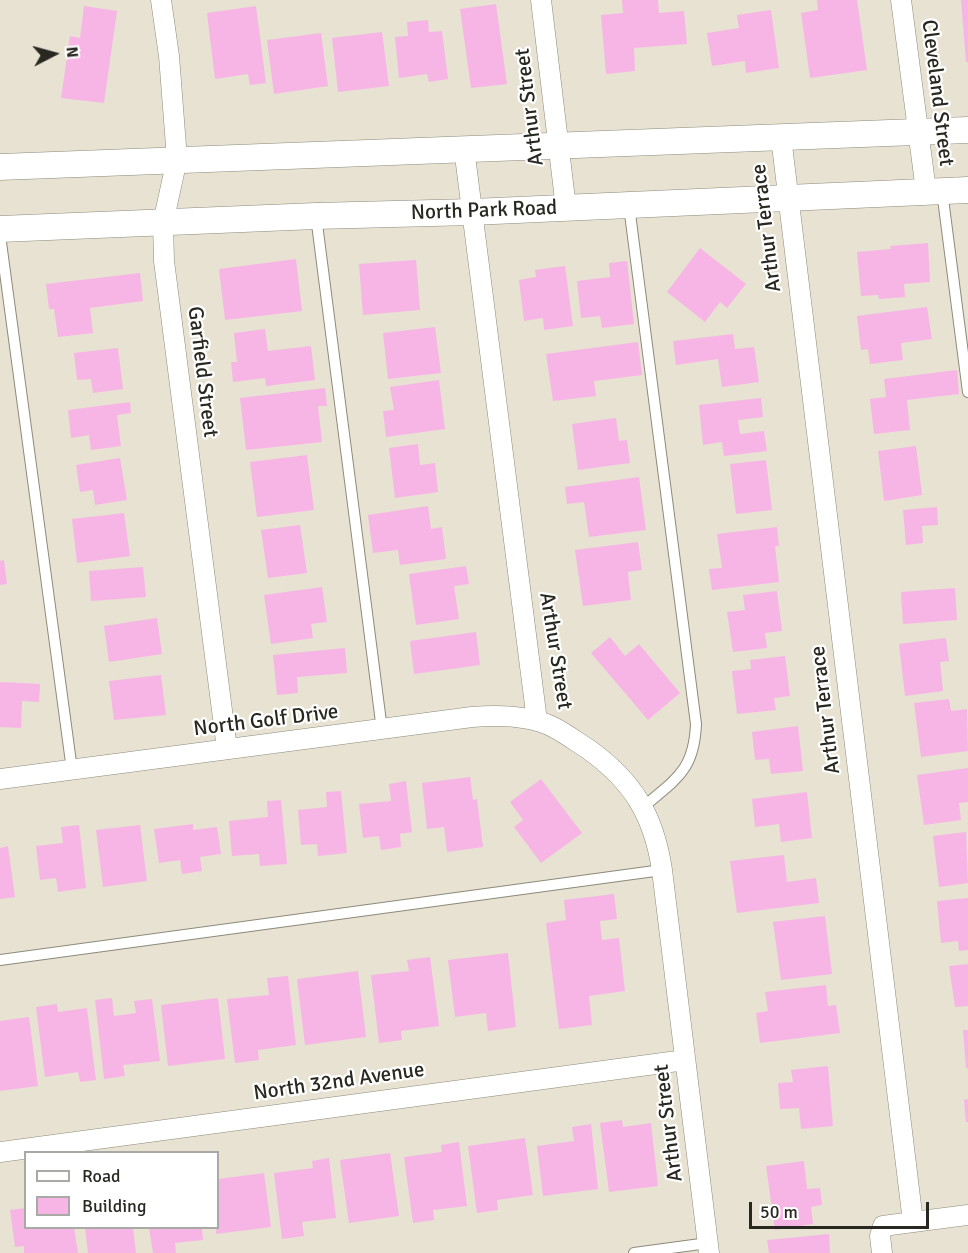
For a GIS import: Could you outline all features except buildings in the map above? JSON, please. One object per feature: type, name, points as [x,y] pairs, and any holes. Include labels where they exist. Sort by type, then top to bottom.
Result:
[{"type":"street","name":"Garfield Street","points":[[161,0],[171,76],[177,159],[163,223],[164,261],[227,750]]},
{"type":"street","name":"Arthur Street","points":[[541,0],[566,208]]},
{"type":"street","name":"Cleveland Street","points":[[901,0],[918,132],[934,191]]},
{"type":"street","points":[[0,167],[968,130]]},
{"type":"street","name":"Arthur Terrace","points":[[780,137],[913,1222]]},
{"type":"street","name":"Arthur Street","points":[[464,148],[537,721],[564,733],[609,765],[626,782],[643,807],[656,838],[662,870],[708,1248]]},
{"type":"street","name":"North Park Road","points":[[0,229],[629,206],[968,190]]},
{"type":"street","name":"North Golf Drive","points":[[0,779],[486,716],[537,721]]},
{"type":"street","name":"North 32nd Avenue","points":[[0,1152],[685,1060]]},
{"type":"street","points":[[882,1253],[880,1236],[884,1226],[968,1215]]},
{"type":"lane","points":[[934,191],[968,392]]},
{"type":"lane","points":[[629,206],[696,724],[696,743],[687,767],[643,807]]},
{"type":"lane","points":[[316,216],[382,730]]},
{"type":"lane","points":[[0,235],[72,770]]},
{"type":"lane","points":[[0,960],[662,870]]},
{"type":"lane","points":[[634,1253],[708,1248]]}]
